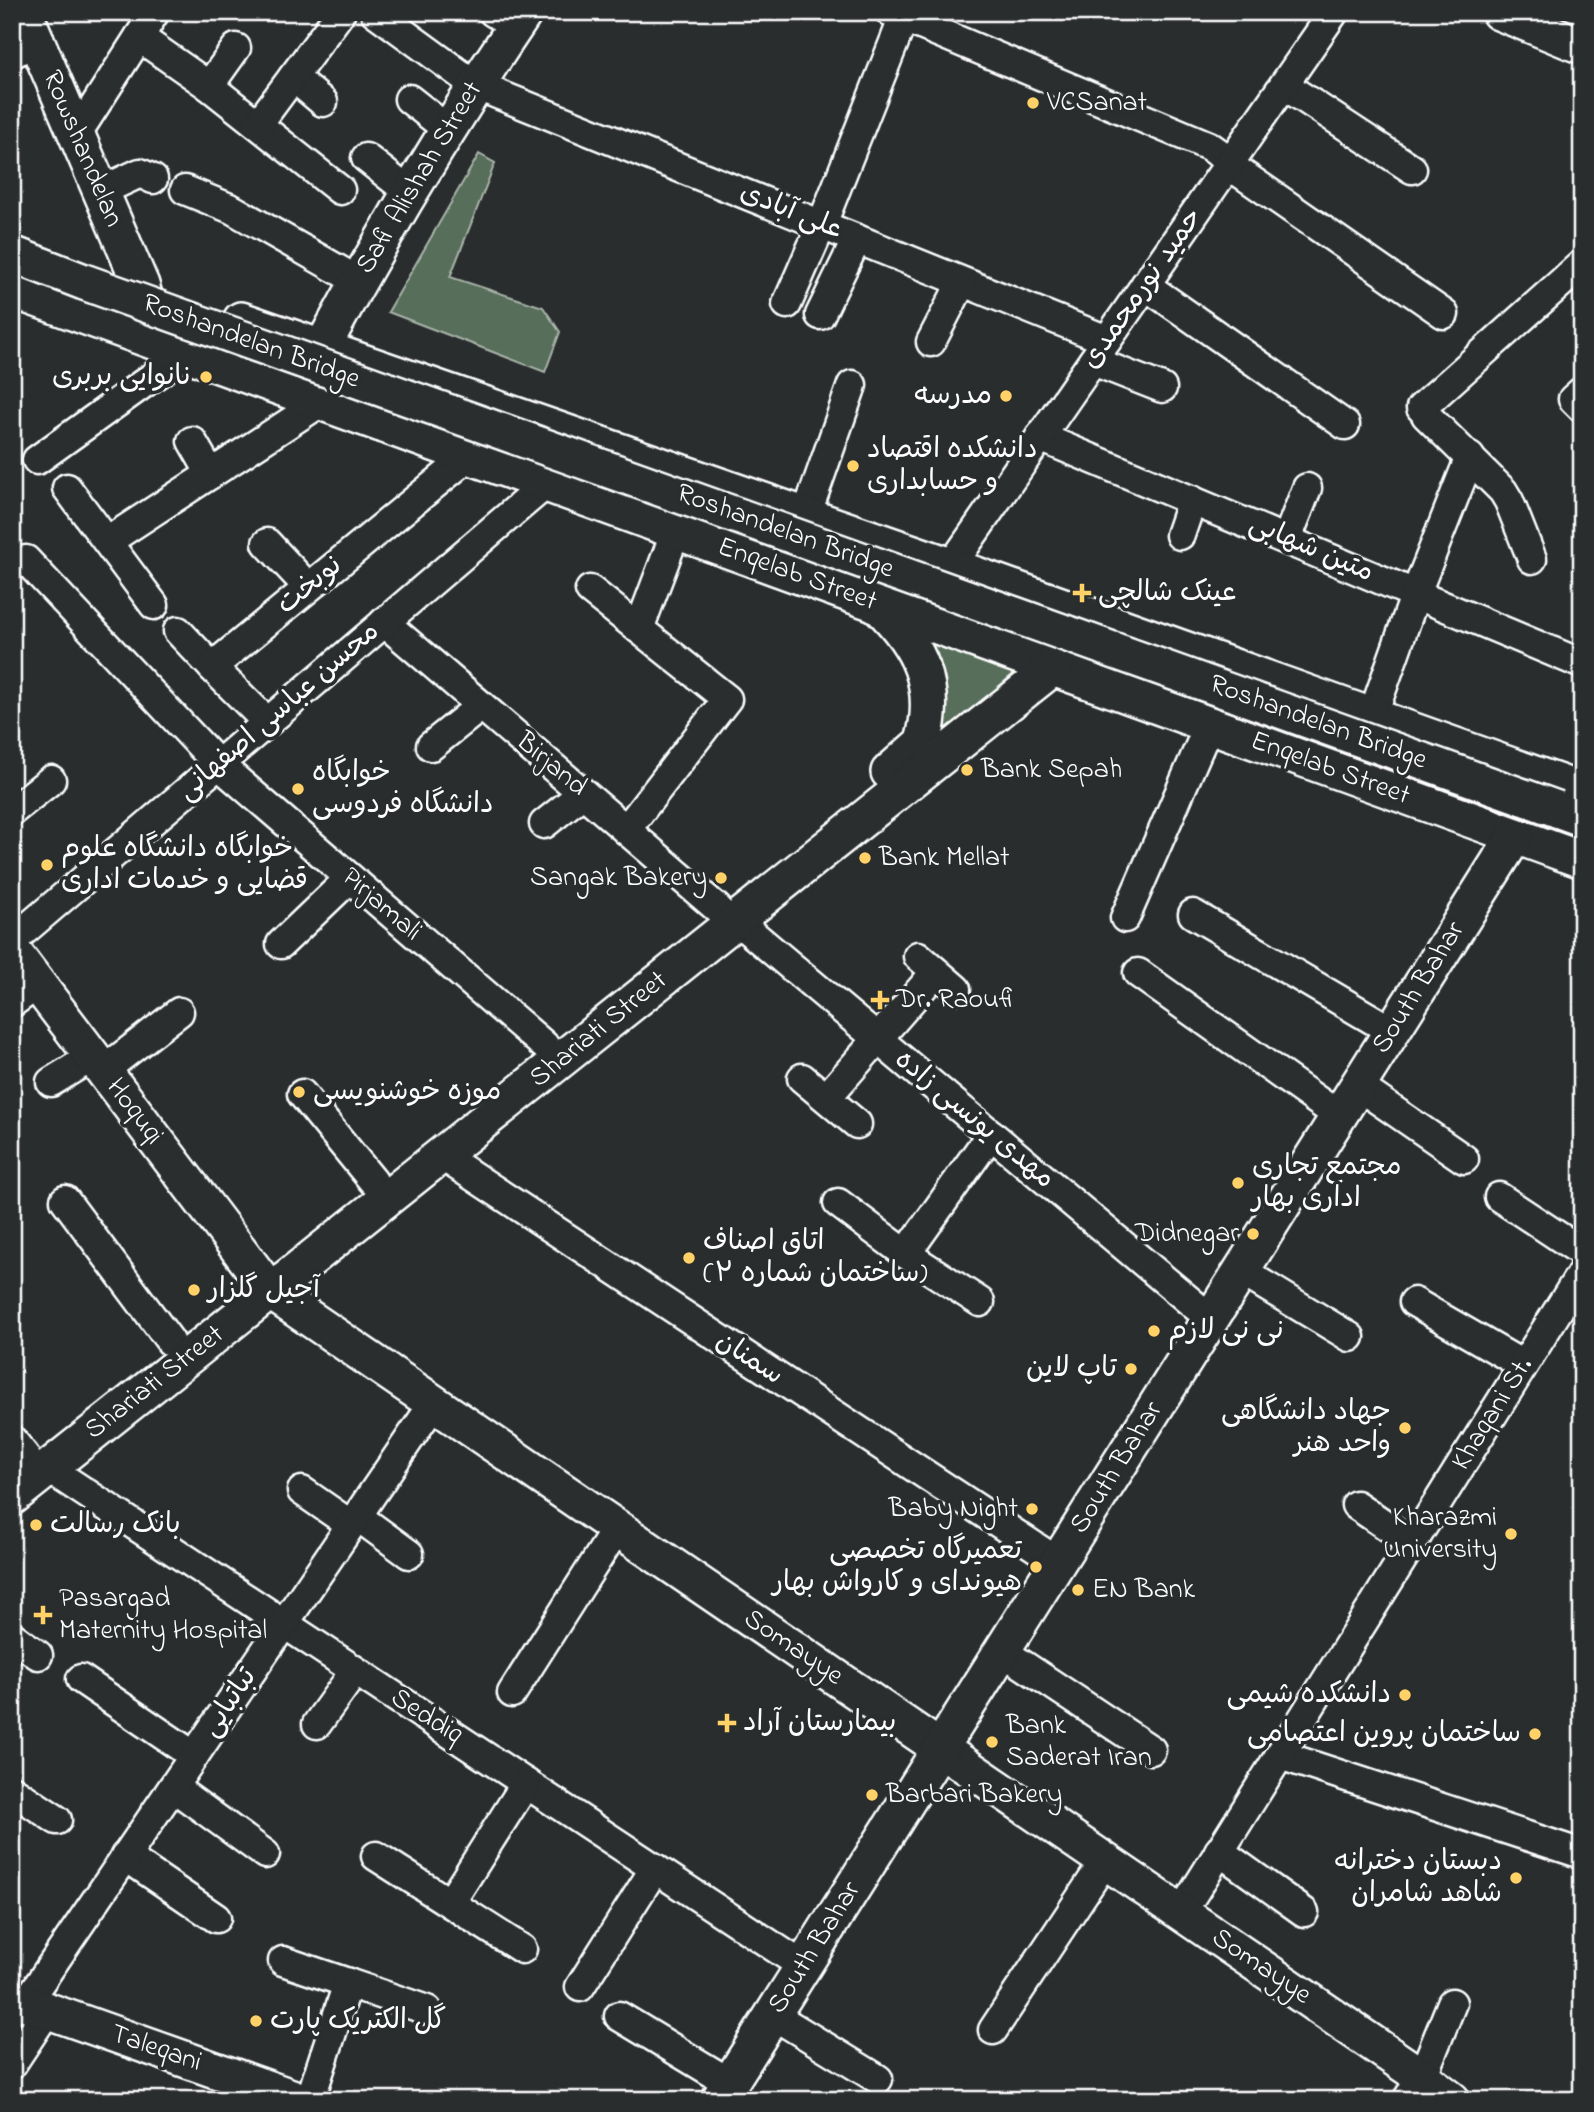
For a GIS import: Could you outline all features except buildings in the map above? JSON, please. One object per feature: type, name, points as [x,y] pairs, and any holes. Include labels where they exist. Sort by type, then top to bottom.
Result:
[{"type":"main road","points":[[1499,12],[1582,46]]},
{"type":"main road","name":"Safi Alishah Street","points":[[322,348],[409,192],[475,85],[511,17]]},
{"type":"main road","name":"Rowshandelan","points":[[24,36],[76,135],[141,285],[175,349]]},
{"type":"main road","name":"Enqelab Street","points":[[12,239],[1313,695],[1372,717],[1571,818]]},
{"type":"main road","name":"Roshandelan Bridge","points":[[12,254],[1571,818]]},
{"type":"main road","points":[[21,293],[68,301],[78,296],[84,286],[79,271],[58,256]]},
{"type":"main road","name":"Enqelab Street","points":[[21,293],[1582,860]]},
{"type":"main road","name":"Roshandelan Bridge","points":[[21,293],[1571,818]]},
{"type":"main road","points":[[175,349],[179,323],[188,312],[204,308]]},
{"type":"main road","points":[[399,431],[392,419],[406,387],[418,382]]},
{"type":"main road","points":[[1051,602],[1058,611],[1063,633],[1059,658],[1054,667]]},
{"type":"main road","name":"Shariati Street","points":[[24,1458],[263,1282],[441,1156],[917,749],[923,742],[929,713],[925,677],[913,646],[877,604]]},
{"type":"main road","name":"Shariati Street","points":[[12,1497],[24,1458],[170,1341],[263,1282],[373,1181],[544,1045],[727,914],[1054,667]]},
{"type":"main road","points":[[1285,753],[1281,744],[1278,719],[1294,702],[1313,695]]},
{"type":"main road","name":"South Bahar","points":[[724,2091],[1515,836]]},
{"type":"main road","name":"Hoquqi","points":[[12,950],[25,993],[98,1064],[263,1282]]},
{"type":"main road","name":"Somayye","points":[[263,1282],[434,1403],[1181,1913],[1415,2088],[1452,2100]]},
{"type":"main road","name":"Taleqani","points":[[28,2004],[300,2100]]},
{"type":"street","points":[[258,124],[341,12]]},
{"type":"street","name":"علی آبادی","points":[[374,12],[475,85],[962,282],[1100,351],[1162,387]]},
{"type":"street","name":"حمید نورمحمدی","points":[[951,566],[1334,12]]},
{"type":"street","points":[[787,304],[822,224],[900,14],[1209,146],[1223,156],[1229,165],[1444,314]]},
{"type":"street","points":[[76,135],[148,21],[209,86],[340,190]]},
{"type":"street","points":[[209,86],[236,48]]},
{"type":"street","points":[[293,78],[323,102]]},
{"type":"street","points":[[1284,85],[1412,169]]},
{"type":"street","points":[[409,99],[447,129]]},
{"type":"street","points":[[366,158],[409,192]]},
{"type":"street","points":[[100,191],[140,173],[153,179]]},
{"type":"street","points":[[185,190],[232,209],[358,281]]},
{"type":"street","points":[[820,315],[857,239]]},
{"type":"street","points":[[1532,559],[1509,500],[1424,412],[1582,264]]},
{"type":"street","points":[[931,342],[962,282]]},
{"type":"street","points":[[1145,285],[1345,425]]},
{"type":"street","points":[[37,460],[175,349]]},
{"type":"street","points":[[806,516],[852,385]]},
{"type":"street","points":[[1582,391],[1573,399],[1582,408]]},
{"type":"street","points":[[108,541],[321,402]]},
{"type":"street","name":"متین شهابی","points":[[1040,437],[1582,664]]},
{"type":"street","points":[[192,441],[211,474]]},
{"type":"street","name":"نوبخت","points":[[212,667],[469,456]]},
{"type":"street","points":[[1372,717],[1416,593],[1470,457]]},
{"type":"street","name":"محسن عباسی اصفهانی","points":[[12,941],[546,484]]},
{"type":"street","points":[[67,488],[154,605]]},
{"type":"street","points":[[1287,539],[1307,488]]},
{"type":"street","points":[[1180,535],[1192,499]]},
{"type":"street","points":[[639,629],[676,531]]},
{"type":"street","points":[[267,543],[308,587]]},
{"type":"street","name":"Pirjamali","points":[[26,560],[218,764],[544,1045]]},
{"type":"street","points":[[590,590],[727,699],[626,830]]},
{"type":"street","name":"Birjand","points":[[384,622],[727,914]]},
{"type":"street","points":[[178,631],[267,722]]},
{"type":"street","points":[[431,746],[481,706]]},
{"type":"street","points":[[1125,918],[1209,725]]},
{"type":"street","points":[[12,811],[51,780]]},
{"type":"street","points":[[544,824],[583,793]]},
{"type":"street","points":[[281,944],[350,878]]},
{"type":"street","name":"مهدی یونسی زاده","points":[[727,914],[1211,1319]]},
{"type":"street","points":[[1193,914],[1392,1031]]},
{"type":"street","points":[[827,1097],[937,972]]},
{"type":"street","points":[[1138,973],[1339,1116]]},
{"type":"street","points":[[51,1082],[98,1064],[179,1012]]},
{"type":"street","points":[[802,1078],[857,1124]]},
{"type":"street","points":[[1358,1086],[1464,1159]]},
{"type":"street","points":[[302,1094],[373,1181]]},
{"type":"street","points":[[906,1254],[991,1135]]},
{"type":"street","name":"سمنان","points":[[441,1156],[1058,1562]]},
{"type":"street","points":[[1499,1198],[1582,1252]]},
{"type":"street","points":[[65,1200],[170,1341]]},
{"type":"street","points":[[838,1203],[906,1254],[980,1302]]},
{"type":"street","points":[[1241,1271],[1350,1337]]},
{"type":"street","name":"Khaqani St.","points":[[1181,1913],[1582,1272]]},
{"type":"street","points":[[1414,1302],[1523,1366]]},
{"type":"street","name":"تباتبایی","points":[[12,2064],[28,2004],[125,1856],[434,1403]]},
{"type":"street","name":"Seddiq","points":[[24,1458],[284,1624],[803,1966]]},
{"type":"street","points":[[302,1491],[409,1554]]},
{"type":"street","points":[[1356,1505],[1412,1544]]},
{"type":"street","points":[[512,1693],[617,1528]]},
{"type":"street","points":[[12,1636],[38,1655]]},
{"type":"street","points":[[1002,1651],[1151,1750]]},
{"type":"street","points":[[317,1724],[355,1671]]},
{"type":"street","points":[[81,1679],[194,1756]]},
{"type":"street","points":[[1280,1755],[1582,1854]]},
{"type":"street","points":[[450,1903],[526,1783]]},
{"type":"street","points":[[173,1787],[265,1854]]},
{"type":"street","points":[[12,1790],[57,1820]]},
{"type":"street","points":[[1219,1852],[1304,1912]]},
{"type":"street","points":[[125,1856],[216,1918]]},
{"type":"street","points":[[376,1856],[522,1949]]},
{"type":"street","points":[[993,2030],[1105,1860]]},
{"type":"street","points":[[580,1987],[655,1868]]},
{"type":"street","points":[[283,1961],[428,2010]]},
{"type":"street","points":[[310,2100],[348,1983]]},
{"type":"street","points":[[1415,2088],[1452,2003]]},
{"type":"street","points":[[773,2015],[878,2079]]},
{"type":"street","points":[[620,2016],[724,2091]]},
{"type":"green space","points":[[479,154],[495,163],[450,277],[543,307],[560,332],[545,372],[388,312]]},
{"type":"green space","points":[[909,625],[1022,666],[933,745]]},
{"type":"place","name":"VCSanat","points":[[1033,103]]},
{"type":"place","name":"نانوایی بربری","points":[[206,377]]},
{"type":"place","name":"مدرسه","points":[[1006,396]]},
{"type":"place","name":"دانشکده اقتصاد و حسابداری","points":[[853,466]]},
{"type":"place","name":"عينک شالچی","points":[[1082,593]]},
{"type":"place","name":"Bank Sepah","points":[[967,770]]},
{"type":"place","name":"خوابگاه دانشگاه فردوسی","points":[[298,789]]},
{"type":"place","name":"Bank Mellat","points":[[865,858]]},
{"type":"place","name":"خوابگاه دانشگاه علوم قضایی و خدمات اداری","points":[[47,865]]},
{"type":"place","name":"Sangak Bakery","points":[[721,878]]},
{"type":"place","name":"Dr. Raoufi","points":[[880,1000]]},
{"type":"place","name":"موزه خوشنویسی","points":[[299,1092]]},
{"type":"place","name":"مجتمع تجاری اداری بهار","points":[[1238,1183]]},
{"type":"place","name":"Didnegar","points":[[1253,1234]]},
{"type":"place","name":"اتاق اصناف (ساختمان شماره ۲)","points":[[689,1258]]},
{"type":"place","name":"آجیل گلزار","points":[[194,1290]]},
{"type":"place","name":"نی نی لازم","points":[[1154,1331]]},
{"type":"place","name":"تاپ لاین","points":[[1131,1369]]},
{"type":"place","name":"جهاد دانشگاهی واحد هنر","points":[[1405,1428]]},
{"type":"place","name":"Baby Night","points":[[1032,1509]]},
{"type":"place","name":"بانک رسالت","points":[[36,1525]]},
{"type":"place","name":"Kharazmi University","points":[[1511,1534]]},
{"type":"place","name":"تعمیرگاه تخصصی هیوندای و کارواش بهار","points":[[1036,1567]]},
{"type":"place","name":"EN Bank","points":[[1078,1590]]},
{"type":"place","name":"Pasargad Maternity Hospital","points":[[43,1615]]},
{"type":"place","name":"دانشکده شیمی","points":[[1405,1695]]},
{"type":"place","name":"بیمارستان آراد","points":[[727,1723]]},
{"type":"place","name":"ساختمان پروین اعتصامی","points":[[1535,1734]]},
{"type":"place","name":"Bank Saderat Iran","points":[[992,1742]]},
{"type":"place","name":"Barbari Bakery","points":[[872,1795]]},
{"type":"place","name":"دبستان دخترانه شاهد شامران","points":[[1516,1878]]},
{"type":"place","name":"گل الکتریک پارت","points":[[256,2021]]}]
